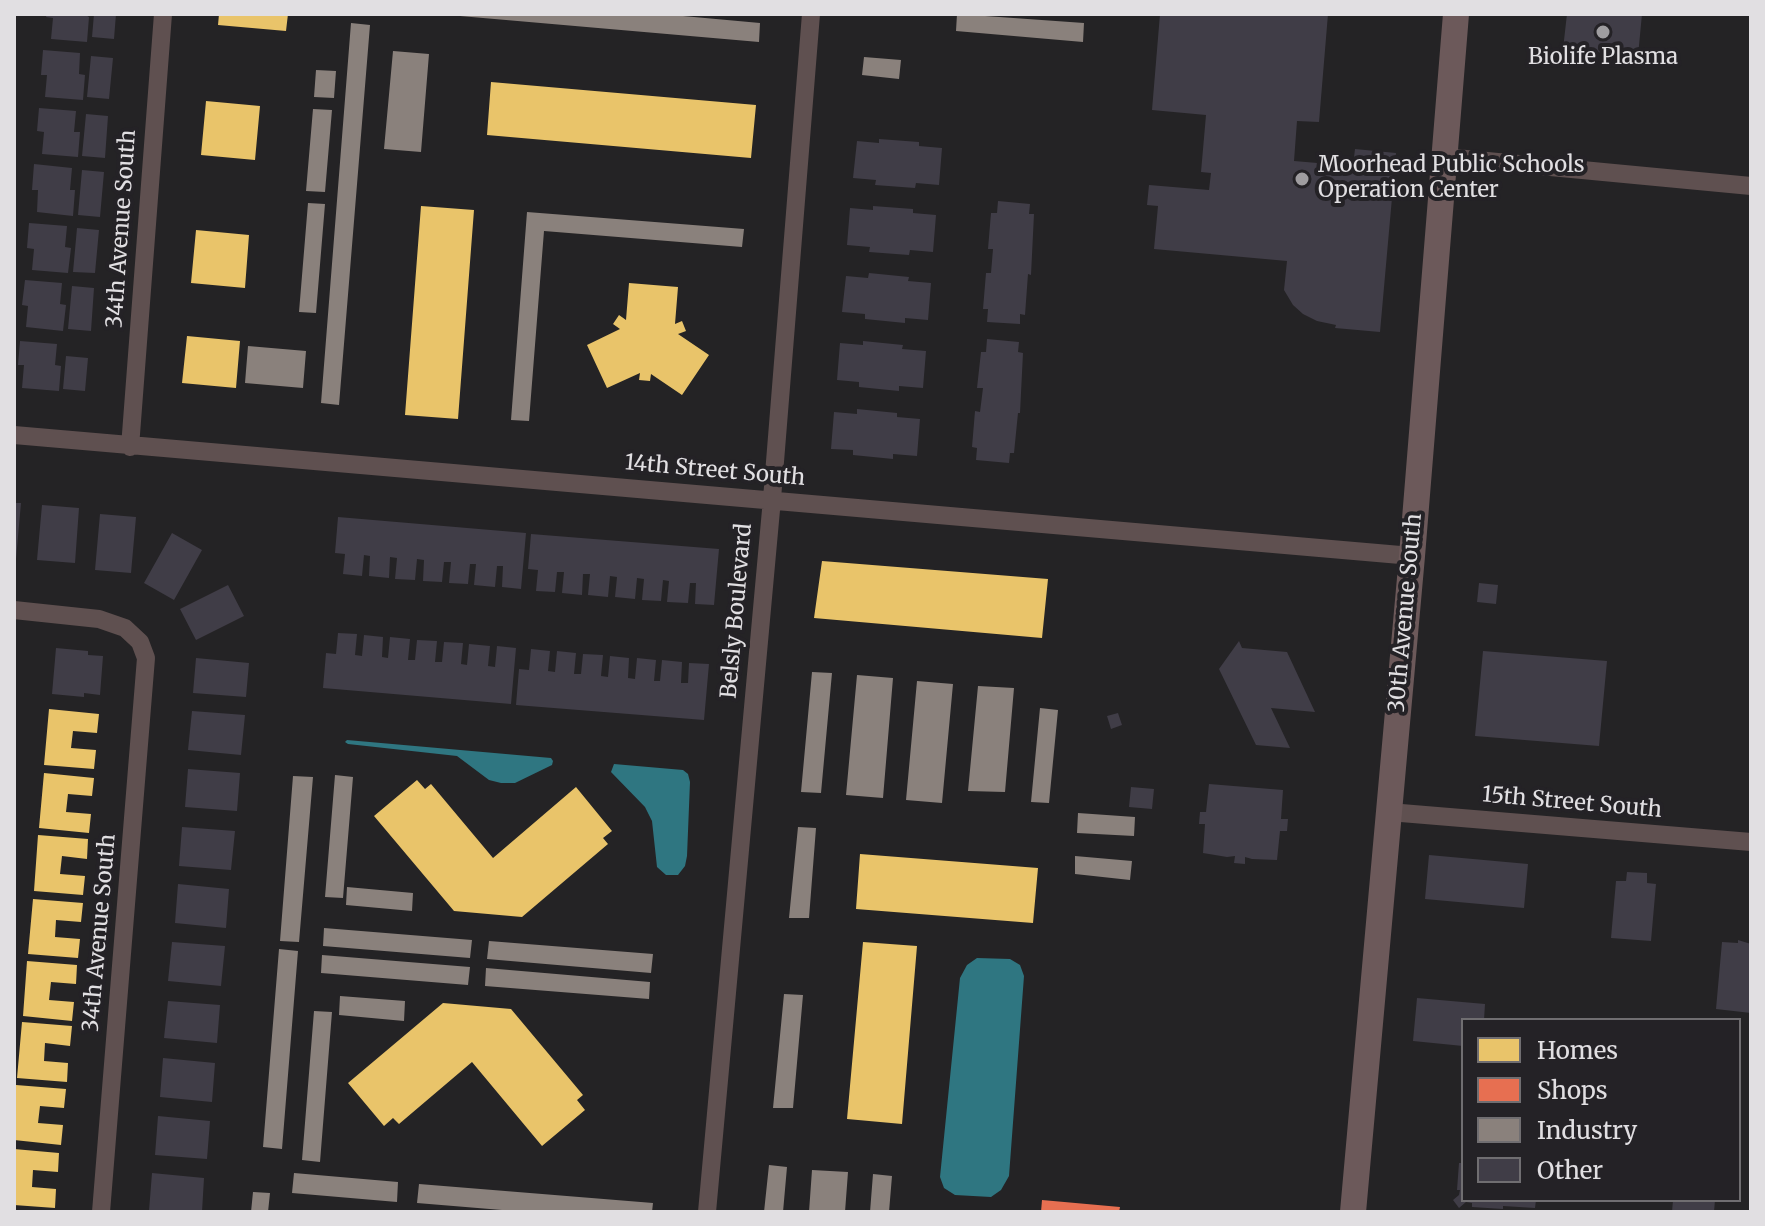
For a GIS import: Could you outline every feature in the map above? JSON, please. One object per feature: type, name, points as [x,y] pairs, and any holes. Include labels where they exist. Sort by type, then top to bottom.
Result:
[{"type":"street","name":"34th Avenue South","points":[[130,447],[163,14]]},
{"type":"street","name":"Belsly Boulevard","points":[[707,1212],[772,499],[811,14]]},
{"type":"street","name":"30th Avenue South","points":[[1353,1212],[1412,556],[1456,14]]},
{"type":"street","points":[[1445,157],[1751,186]]},
{"type":"street","name":"14th Street South","points":[[14,435],[1412,556]]},
{"type":"street","name":"34th Avenue South","points":[[14,610],[99,619],[125,628],[140,642],[146,658],[101,1212]]},
{"type":"street","name":"15th Street South","points":[[1389,812],[1751,842]]},
{"type":"water","points":[[345,742],[551,758],[553,761],[552,765],[515,783],[501,783],[489,780],[457,756],[348,744]]},
{"type":"water","points":[[614,764],[683,770],[688,774],[687,856],[685,866],[678,875],[666,875],[657,867],[652,821],[645,807],[611,772]]},
{"type":"water","points":[[977,958],[1010,959],[1020,965],[1024,976],[1009,1176],[1001,1190],[991,1197],[955,1195],[944,1188],[940,1177],[960,978],[967,965]]},
{"type":"building: Homes","points":[[219,14],[288,14],[286,31],[218,25]]},
{"type":"building: Homes","points":[[491,82],[756,105],[751,158],[487,135]]},
{"type":"building: Homes","points":[[206,101],[260,106],[255,160],[201,155]]},
{"type":"building: Homes","points":[[421,206],[474,210],[458,419],[405,415]]},
{"type":"building: Homes","points":[[196,230],[249,235],[245,288],[191,283]]},
{"type":"building: Homes","points":[[629,283],[678,287],[675,324],[682,321],[686,331],[678,334],[709,355],[682,395],[651,374],[650,381],[639,380],[640,373],[607,388],[587,345],[620,329],[613,324],[619,315],[626,320]]},
{"type":"building: Homes","points":[[187,336],[240,341],[236,388],[182,383]]},
{"type":"building: Homes","points":[[822,561],[1048,579],[1042,638],[814,618]]},
{"type":"building: Homes","points":[[49,709],[99,714],[97,733],[73,731],[71,748],[96,750],[94,769],[44,765]]},
{"type":"building: Homes","points":[[44,773],[94,778],[92,796],[68,794],[66,812],[91,814],[89,833],[39,828]]},
{"type":"building: Homes","points":[[417,780],[425,789],[431,784],[493,858],[576,787],[612,831],[603,838],[608,844],[522,917],[454,911],[374,816]]},
{"type":"building: Homes","points":[[38,835],[88,839],[87,859],[62,856],[60,874],[85,876],[83,895],[34,891]]},
{"type":"building: Homes","points":[[860,854],[1038,868],[1033,923],[856,909]]},
{"type":"building: Homes","points":[[33,899],[83,903],[81,922],[56,920],[55,937],[80,939],[78,958],[28,954]]},
{"type":"building: Homes","points":[[863,942],[917,946],[902,1124],[847,1119]]},
{"type":"building: Homes","points":[[27,961],[77,965],[76,984],[51,982],[49,1000],[74,1002],[72,1021],[23,1016]]},
{"type":"building: Homes","points":[[443,1003],[511,1009],[583,1095],[577,1100],[585,1110],[542,1146],[472,1062],[399,1124],[393,1118],[384,1126],[348,1083]]},
{"type":"building: Homes","points":[[22,1022],[72,1026],[70,1046],[45,1043],[44,1061],[68,1063],[67,1082],[17,1078]]},
{"type":"building: Homes","points":[[16,1085],[66,1089],[64,1108],[40,1106],[38,1123],[63,1125],[61,1145],[14,1140]]},
{"type":"building: Homes","points":[[14,1149],[59,1153],[58,1172],[33,1170],[32,1187],[56,1189],[55,1208],[14,1205]]},
{"type":"building: Shops","points":[[1042,1200],[1120,1207],[1119,1212],[1041,1212]]},
{"type":"building: Industry","points":[[661,14],[760,23],[759,42],[460,16]]},
{"type":"building: Industry","points":[[957,14],[1084,23],[1083,42],[956,31]]},
{"type":"building: Industry","points":[[351,23],[370,25],[339,405],[321,403]]},
{"type":"building: Industry","points":[[393,51],[429,54],[421,152],[384,149]]},
{"type":"building: Industry","points":[[864,57],[901,60],[899,79],[862,75]]},
{"type":"building: Industry","points":[[316,70],[336,71],[334,98],[314,97]]},
{"type":"building: Industry","points":[[313,109],[332,110],[325,192],[306,191]]},
{"type":"building: Industry","points":[[308,203],[325,204],[316,313],[299,312]]},
{"type":"building: Industry","points":[[527,212],[744,229],[742,247],[544,231],[529,421],[511,420]]},
{"type":"building: Industry","points":[[248,346],[306,351],[303,388],[245,383]]},
{"type":"building: Industry","points":[[812,672],[832,673],[821,793],[801,792]]},
{"type":"building: Industry","points":[[857,675],[893,678],[883,798],[846,795]]},
{"type":"building: Industry","points":[[917,681],[953,684],[942,803],[906,800]]},
{"type":"building: Industry","points":[[978,686],[1014,688],[1005,792],[968,791]]},
{"type":"building: Industry","points":[[1040,708],[1058,710],[1049,803],[1031,802]]},
{"type":"building: Industry","points":[[335,775],[353,777],[343,898],[325,897]]},
{"type":"building: Industry","points":[[293,776],[313,777],[299,942],[280,941]]},
{"type":"building: Industry","points":[[1078,813],[1135,817],[1134,836],[1077,833]]},
{"type":"building: Industry","points":[[798,827],[816,828],[809,918],[789,918]]},
{"type":"building: Industry","points":[[1075,856],[1132,861],[1130,880],[1075,874]]},
{"type":"building: Industry","points":[[347,887],[413,893],[412,911],[346,905]]},
{"type":"building: Industry","points":[[324,928],[472,940],[470,958],[323,946]]},
{"type":"building: Industry","points":[[489,941],[653,954],[651,973],[487,959]]},
{"type":"building: Industry","points":[[279,949],[298,951],[282,1149],[263,1147]]},
{"type":"building: Industry","points":[[322,955],[470,967],[468,985],[321,973]]},
{"type":"building: Industry","points":[[486,968],[650,982],[649,999],[485,986]]},
{"type":"building: Industry","points":[[784,994],[803,995],[793,1108],[773,1108]]},
{"type":"building: Industry","points":[[340,996],[405,1001],[404,1021],[339,1015]]},
{"type":"building: Industry","points":[[314,1011],[332,1012],[320,1162],[302,1160]]},
{"type":"building: Industry","points":[[769,1165],[787,1167],[783,1212],[764,1212]]},
{"type":"building: Industry","points":[[812,1170],[848,1172],[845,1212],[809,1212]]},
{"type":"building: Industry","points":[[294,1173],[398,1182],[397,1202],[292,1193]]},
{"type":"building: Industry","points":[[873,1174],[892,1176],[889,1212],[870,1212]]},
{"type":"building: Industry","points":[[419,1184],[653,1203],[652,1212],[526,1212],[417,1203]]},
{"type":"building: Industry","points":[[253,1192],[270,1193],[268,1212],[251,1212]]},
{"type":"building: Other","points":[[47,14],[84,14],[89,17],[87,42],[51,39],[53,18],[46,17]]},
{"type":"building: Other","points":[[94,14],[116,14],[114,39],[92,37]]},
{"type":"building: Other","name":"Moorhead Public Schools Operation Center","points":[[1160,14],[1328,14],[1319,122],[1297,121],[1294,161],[1353,166],[1355,149],[1396,153],[1380,332],[1335,328],[1336,325],[1303,314],[1284,290],[1287,261],[1154,249],[1158,206],[1147,205],[1149,185],[1209,190],[1211,173],[1201,172],[1206,115],[1152,110]]},
{"type":"building: Other","name":"Biolife Plasma","points":[[1567,14],[1642,14],[1638,56],[1563,49]]},
{"type":"building: Other","points":[[43,50],[80,53],[79,74],[85,75],[83,100],[45,97],[47,75],[41,75]]},
{"type":"building: Other","points":[[91,56],[113,58],[109,99],[87,97]]},
{"type":"building: Other","points":[[39,108],[76,111],[74,132],[80,132],[78,157],[42,154],[44,132],[37,131]]},
{"type":"building: Other","points":[[86,114],[108,116],[105,158],[82,156]]},
{"type":"building: Other","points":[[879,139],[919,142],[919,146],[942,148],[939,185],[916,183],[915,188],[875,185],[876,180],[853,178],[857,141],[879,143]]},
{"type":"building: Other","points":[[34,164],[72,168],[70,190],[75,190],[73,216],[37,212],[38,190],[32,190]]},
{"type":"building: Other","points":[[82,170],[104,172],[100,217],[78,215]]},
{"type":"building: Other","points":[[998,201],[1030,204],[1029,214],[1034,214],[1031,275],[1028,274],[1025,315],[1020,314],[1020,324],[987,322],[988,309],[983,309],[986,273],[991,273],[993,249],[988,249],[991,213],[997,213]]},
{"type":"building: Other","points":[[873,206],[913,209],[913,213],[936,215],[933,252],[910,250],[909,255],[869,252],[870,247],[847,245],[850,208],[873,210]]},
{"type":"building: Other","points":[[29,223],[67,226],[65,247],[71,248],[68,273],[32,270],[34,249],[27,248]]},
{"type":"building: Other","points":[[77,228],[99,230],[95,273],[73,272]]},
{"type":"building: Other","points":[[869,273],[909,277],[908,281],[931,283],[928,320],[905,318],[905,323],[865,319],[865,314],[842,312],[846,276],[868,278]]},
{"type":"building: Other","points":[[25,280],[62,283],[60,304],[66,305],[63,331],[26,327],[28,306],[22,305]]},
{"type":"building: Other","points":[[72,286],[94,288],[91,331],[68,329]]},
{"type":"building: Other","points":[[987,339],[1019,342],[1018,352],[1023,353],[1020,413],[1014,453],[1010,453],[1009,463],[976,460],[977,448],[972,447],[975,411],[980,412],[983,388],[977,388],[981,352],[986,352]]},
{"type":"building: Other","points":[[20,341],[57,344],[55,365],[61,366],[59,391],[22,388],[24,365],[18,365]]},
{"type":"building: Other","points":[[863,341],[926,351],[923,388],[899,386],[899,391],[859,387],[859,382],[837,380],[840,343],[863,345]]},
{"type":"building: Other","points":[[66,356],[88,358],[85,391],[63,389]]},
{"type":"building: Other","points":[[857,409],[920,419],[917,456],[893,454],[893,459],[853,455],[853,450],[831,449],[834,412],[857,414]]},
{"type":"building: Other","points":[[14,503],[21,503],[16,559],[14,559]]},
{"type":"building: Other","points":[[42,505],[79,508],[75,563],[37,560]]},
{"type":"building: Other","points":[[100,514],[136,517],[131,573],[95,570]]},
{"type":"building: Other","points":[[338,517],[526,533],[521,589],[502,587],[503,566],[497,566],[495,587],[474,585],[476,564],[470,564],[468,584],[449,583],[451,562],[444,562],[442,582],[423,581],[424,560],[417,559],[415,580],[395,579],[397,558],[390,557],[389,578],[369,576],[370,556],[364,555],[362,576],[343,574],[345,554],[335,553]]},
{"type":"building: Other","points":[[172,533],[202,550],[174,600],[144,583]]},
{"type":"building: Other","points":[[531,534],[719,549],[714,605],[695,604],[696,583],[690,583],[688,603],[667,602],[669,581],[663,580],[661,601],[642,600],[644,579],[637,578],[635,599],[615,597],[617,577],[610,576],[608,597],[588,595],[590,574],[583,574],[582,595],[562,593],[564,572],[557,572],[555,592],[536,591],[538,570],[528,569]]},
{"type":"building: Other","points":[[1479,583],[1498,585],[1496,604],[1477,602]]},
{"type":"building: Other","points":[[228,585],[244,616],[196,640],[180,609]]},
{"type":"building: Other","points":[[338,633],[357,634],[355,655],[362,656],[364,635],[383,637],[382,657],[388,658],[390,637],[410,639],[408,660],[415,660],[417,640],[437,641],[435,662],[442,662],[444,642],[463,643],[461,664],[467,665],[469,644],[490,646],[488,666],[495,667],[497,646],[516,648],[511,704],[323,688],[326,653],[336,654]]},
{"type":"building: Other","points":[[1239,641],[1242,648],[1287,652],[1315,712],[1271,708],[1290,748],[1256,745],[1219,669]]},
{"type":"building: Other","points":[[56,648],[88,651],[88,655],[103,656],[100,695],[52,694]]},
{"type":"building: Other","points":[[531,649],[550,651],[548,671],[555,672],[557,651],[576,653],[574,674],[581,674],[583,654],[603,655],[601,676],[608,677],[610,656],[629,658],[628,678],[635,679],[637,658],[656,660],[654,681],[660,681],[662,660],[682,662],[681,683],[688,683],[689,663],[709,664],[704,720],[516,705],[519,669],[529,670]]},
{"type":"building: Other","points":[[1483,651],[1607,661],[1599,746],[1475,736]]},
{"type":"building: Other","points":[[196,658],[249,663],[246,697],[193,693]]},
{"type":"building: Other","points":[[192,711],[245,715],[241,755],[188,750]]},
{"type":"building: Other","points":[[1118,713],[1122,725],[1111,729],[1107,716]]},
{"type":"building: Other","points":[[188,769],[240,773],[237,811],[185,807]]},
{"type":"building: Other","points":[[1209,784],[1283,790],[1281,819],[1288,819],[1287,831],[1280,831],[1277,860],[1245,857],[1245,864],[1234,863],[1235,856],[1203,853],[1205,824],[1199,824],[1200,812],[1206,812]]},
{"type":"building: Other","points":[[1131,787],[1154,789],[1152,809],[1129,807]]},
{"type":"building: Other","points":[[182,827],[235,831],[231,870],[179,866]]},
{"type":"building: Other","points":[[1429,855],[1528,864],[1524,908],[1425,899]]},
{"type":"building: Other","points":[[1627,872],[1647,873],[1647,883],[1656,884],[1651,941],[1611,938],[1616,881],[1626,881]]},
{"type":"building: Other","points":[[178,884],[229,889],[226,928],[175,923]]},
{"type":"building: Other","points":[[1738,940],[1751,944],[1751,1013],[1716,1009],[1722,942],[1738,943]]},
{"type":"building: Other","points":[[172,942],[225,946],[221,986],[168,981]]},
{"type":"building: Other","points":[[1417,998],[1485,1004],[1484,1018],[1461,1018],[1461,1046],[1413,1041]]},
{"type":"building: Other","points":[[168,1001],[220,1005],[217,1043],[164,1038]]},
{"type":"building: Other","points":[[163,1058],[215,1063],[212,1102],[160,1097]]},
{"type":"building: Other","points":[[158,1116],[210,1121],[207,1159],[155,1155]]},
{"type":"building: Other","points":[[1461,1163],[1461,1202],[1466,1202],[1459,1208],[1453,1200],[1459,1195],[1460,1190],[1457,1190]]},
{"type":"building: Other","points":[[152,1173],[204,1178],[202,1212],[149,1211]]},
{"type":"building: Other","points":[[1466,1202],[1536,1202],[1535,1208],[1503,1206],[1503,1209],[1472,1207],[1472,1203]]},
{"type":"building: Other","points":[[1673,1202],[1715,1202],[1714,1212],[1672,1212]]},
{"type":"place","name":"Biolife Plasma","points":[[1603,32]]},
{"type":"place","name":"Moorhead Public Schools Operation Center","points":[[1302,179]]}]
